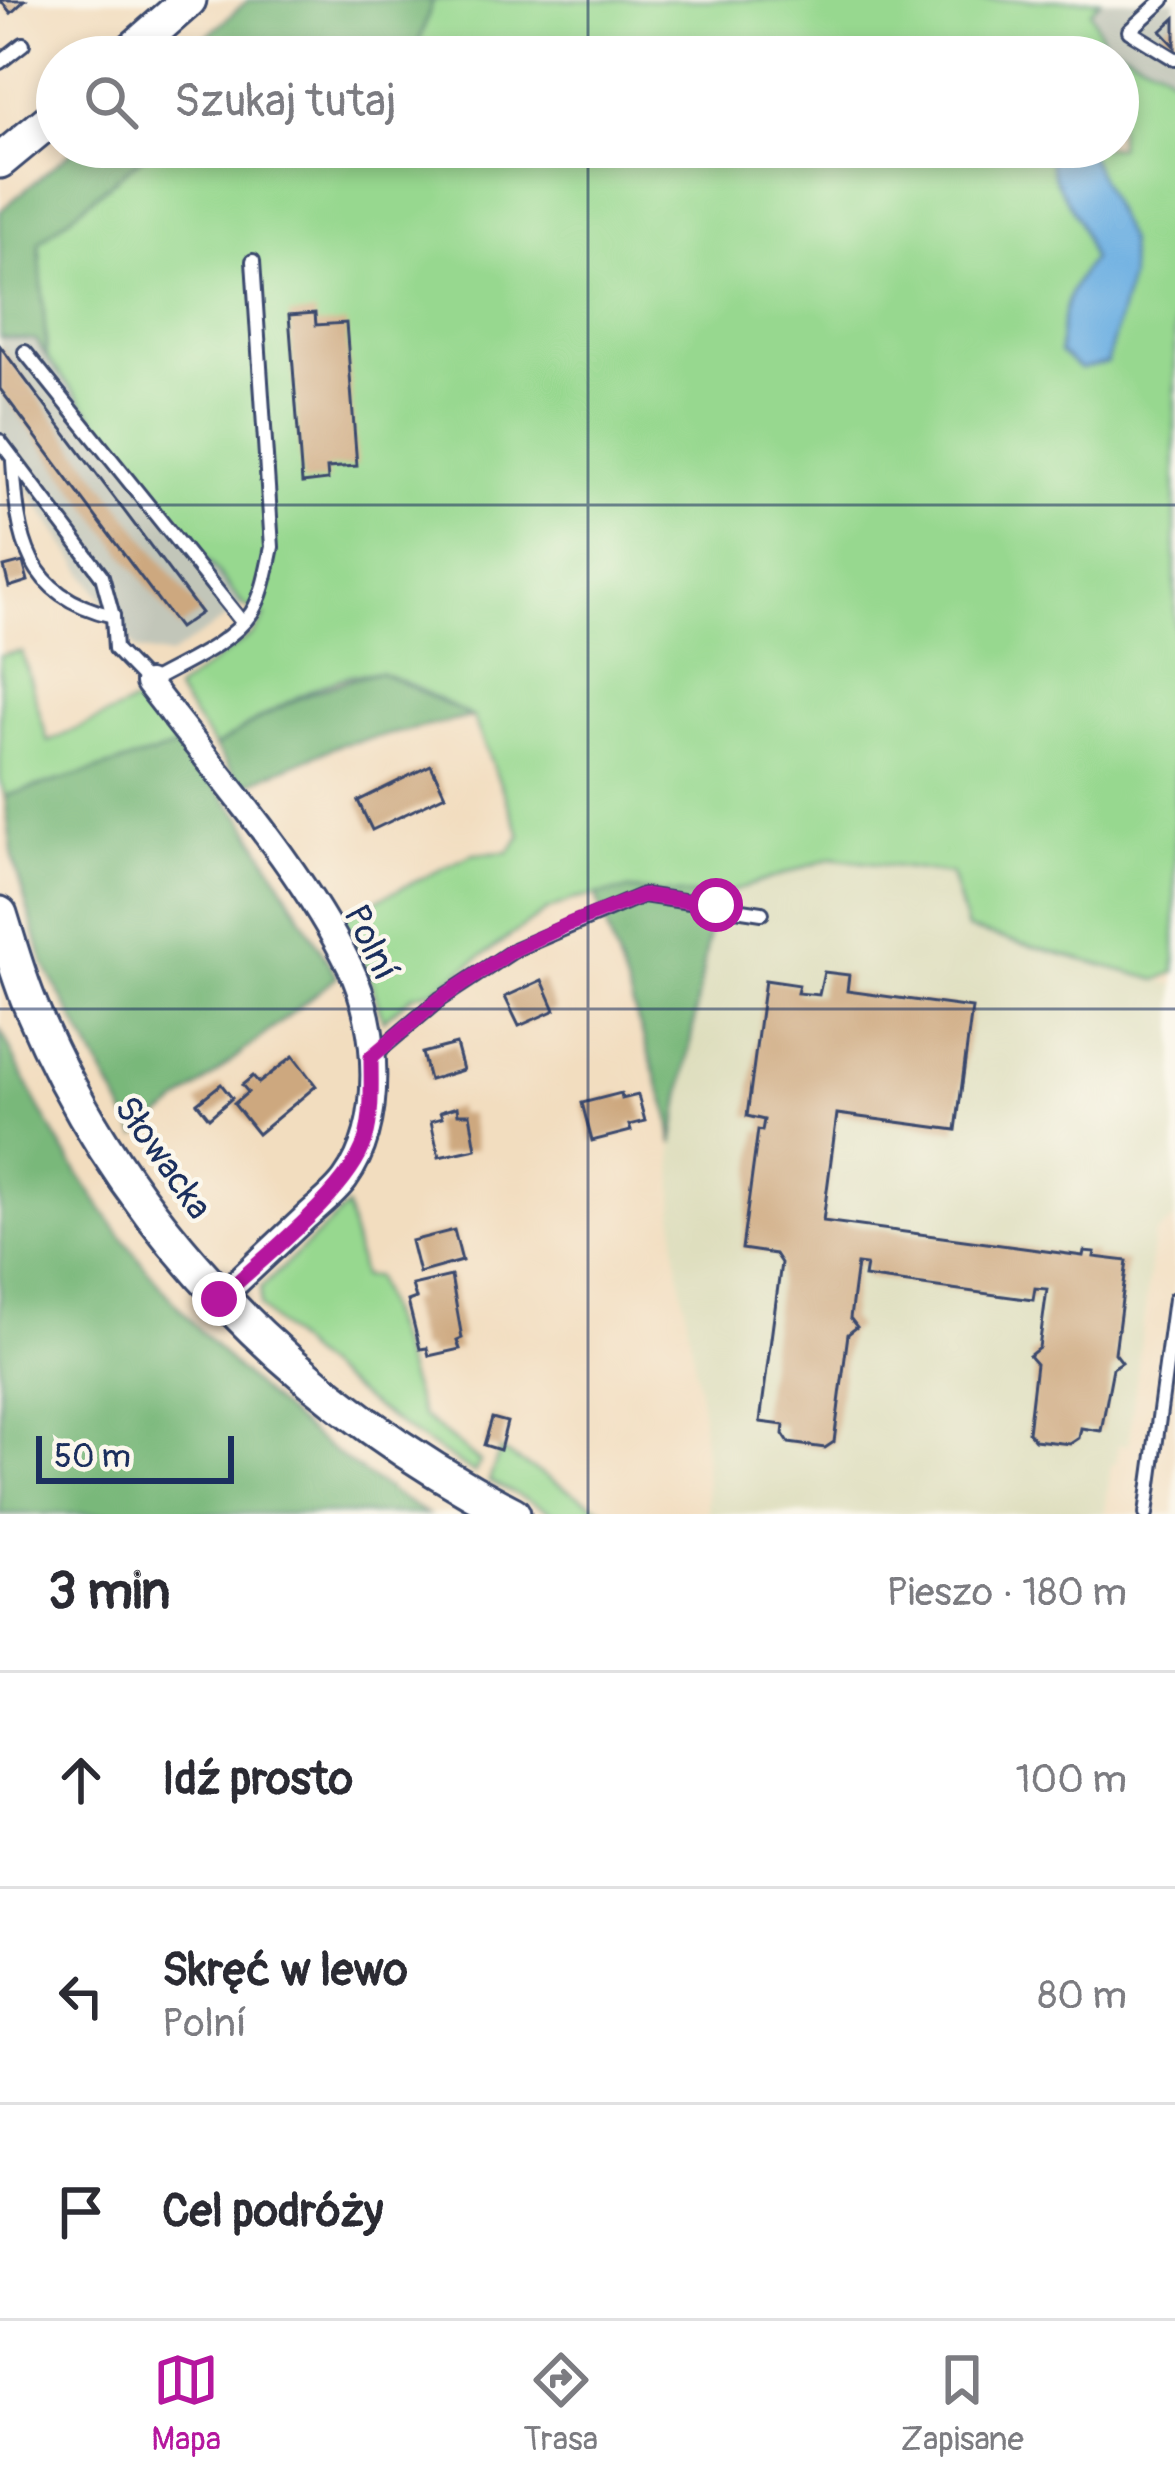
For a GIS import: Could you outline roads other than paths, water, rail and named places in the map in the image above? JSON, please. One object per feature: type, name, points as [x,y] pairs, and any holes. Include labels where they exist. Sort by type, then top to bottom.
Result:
[{"type":"street","points":[[148,36],[189,0]]},
{"type":"street","points":[[0,161],[36,131]]},
{"type":"street","name":"Polní","points":[[148,683],[309,896],[351,970],[363,1005],[371,1057],[371,1102],[364,1143],[344,1180],[219,1299]]},
{"type":"street","name":"Słowacka","points":[[0,914],[32,1009],[94,1131],[219,1299],[312,1384],[399,1450],[513,1514]]},
{"type":"lane","points":[[1137,36],[1129,31],[1162,0]]},
{"type":"lane","points":[[1139,37],[1175,59]]},
{"type":"lane","points":[[0,62],[23,44]]},
{"type":"lane","points":[[0,441],[103,576],[115,650],[148,683],[212,646],[250,616],[272,547],[253,261]]},
{"type":"lane","points":[[25,352],[242,622]]},
{"type":"lane","points":[[13,460],[21,543],[48,584],[81,608],[113,616]]},
{"type":"lane","points":[[371,1057],[440,999],[515,949],[643,895],[762,913]]},
{"type":"lane","points":[[1146,1514],[1175,1299]]},
{"type":"water","points":[[1052,168],[1095,168],[1128,241],[1130,277],[1107,363],[1080,369],[1060,352],[1062,326],[1071,292],[1092,259],[1079,221]]}]
